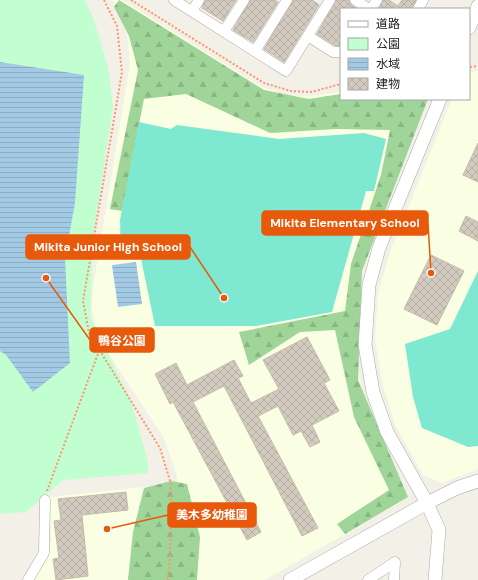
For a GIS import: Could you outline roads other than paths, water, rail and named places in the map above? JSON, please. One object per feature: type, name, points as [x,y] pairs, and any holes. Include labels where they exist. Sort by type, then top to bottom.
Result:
[{"type":"street","points":[[174,0],[286,71],[330,0]]},
{"type":"street","points":[[192,11],[199,0]]},
{"type":"street","points":[[224,32],[244,0]]},
{"type":"street","points":[[255,51],[287,0]]},
{"type":"street","points":[[355,0],[368,8]]},
{"type":"street","points":[[371,8],[377,0]]},
{"type":"street","points":[[470,26],[478,6]]},
{"type":"street","points":[[308,36],[334,52],[340,52]]},
{"type":"street","points":[[435,580],[438,530],[427,503],[387,432],[373,392],[365,345],[369,285],[379,248],[440,100]]},
{"type":"street","points":[[290,580],[427,503],[457,488],[478,481]]},
{"type":"street","points":[[28,580],[44,553],[44,500]]},
{"type":"street","points":[[368,580],[395,562],[394,580]]},
{"type":"water","points":[[0,62],[84,75],[75,203],[65,258],[70,363],[33,392],[6,355],[0,351]]},
{"type":"water","points":[[136,262],[142,304],[118,307],[112,265]]},
{"type":"place","name":"Mikita Elementary School","points":[[431,273]]},
{"type":"place","name":"鴨谷公園","points":[[46,278]]},
{"type":"place","name":"Mikita Junior High School","points":[[224,298]]},
{"type":"place","name":"美木多幼稚園","points":[[107,529]]}]
